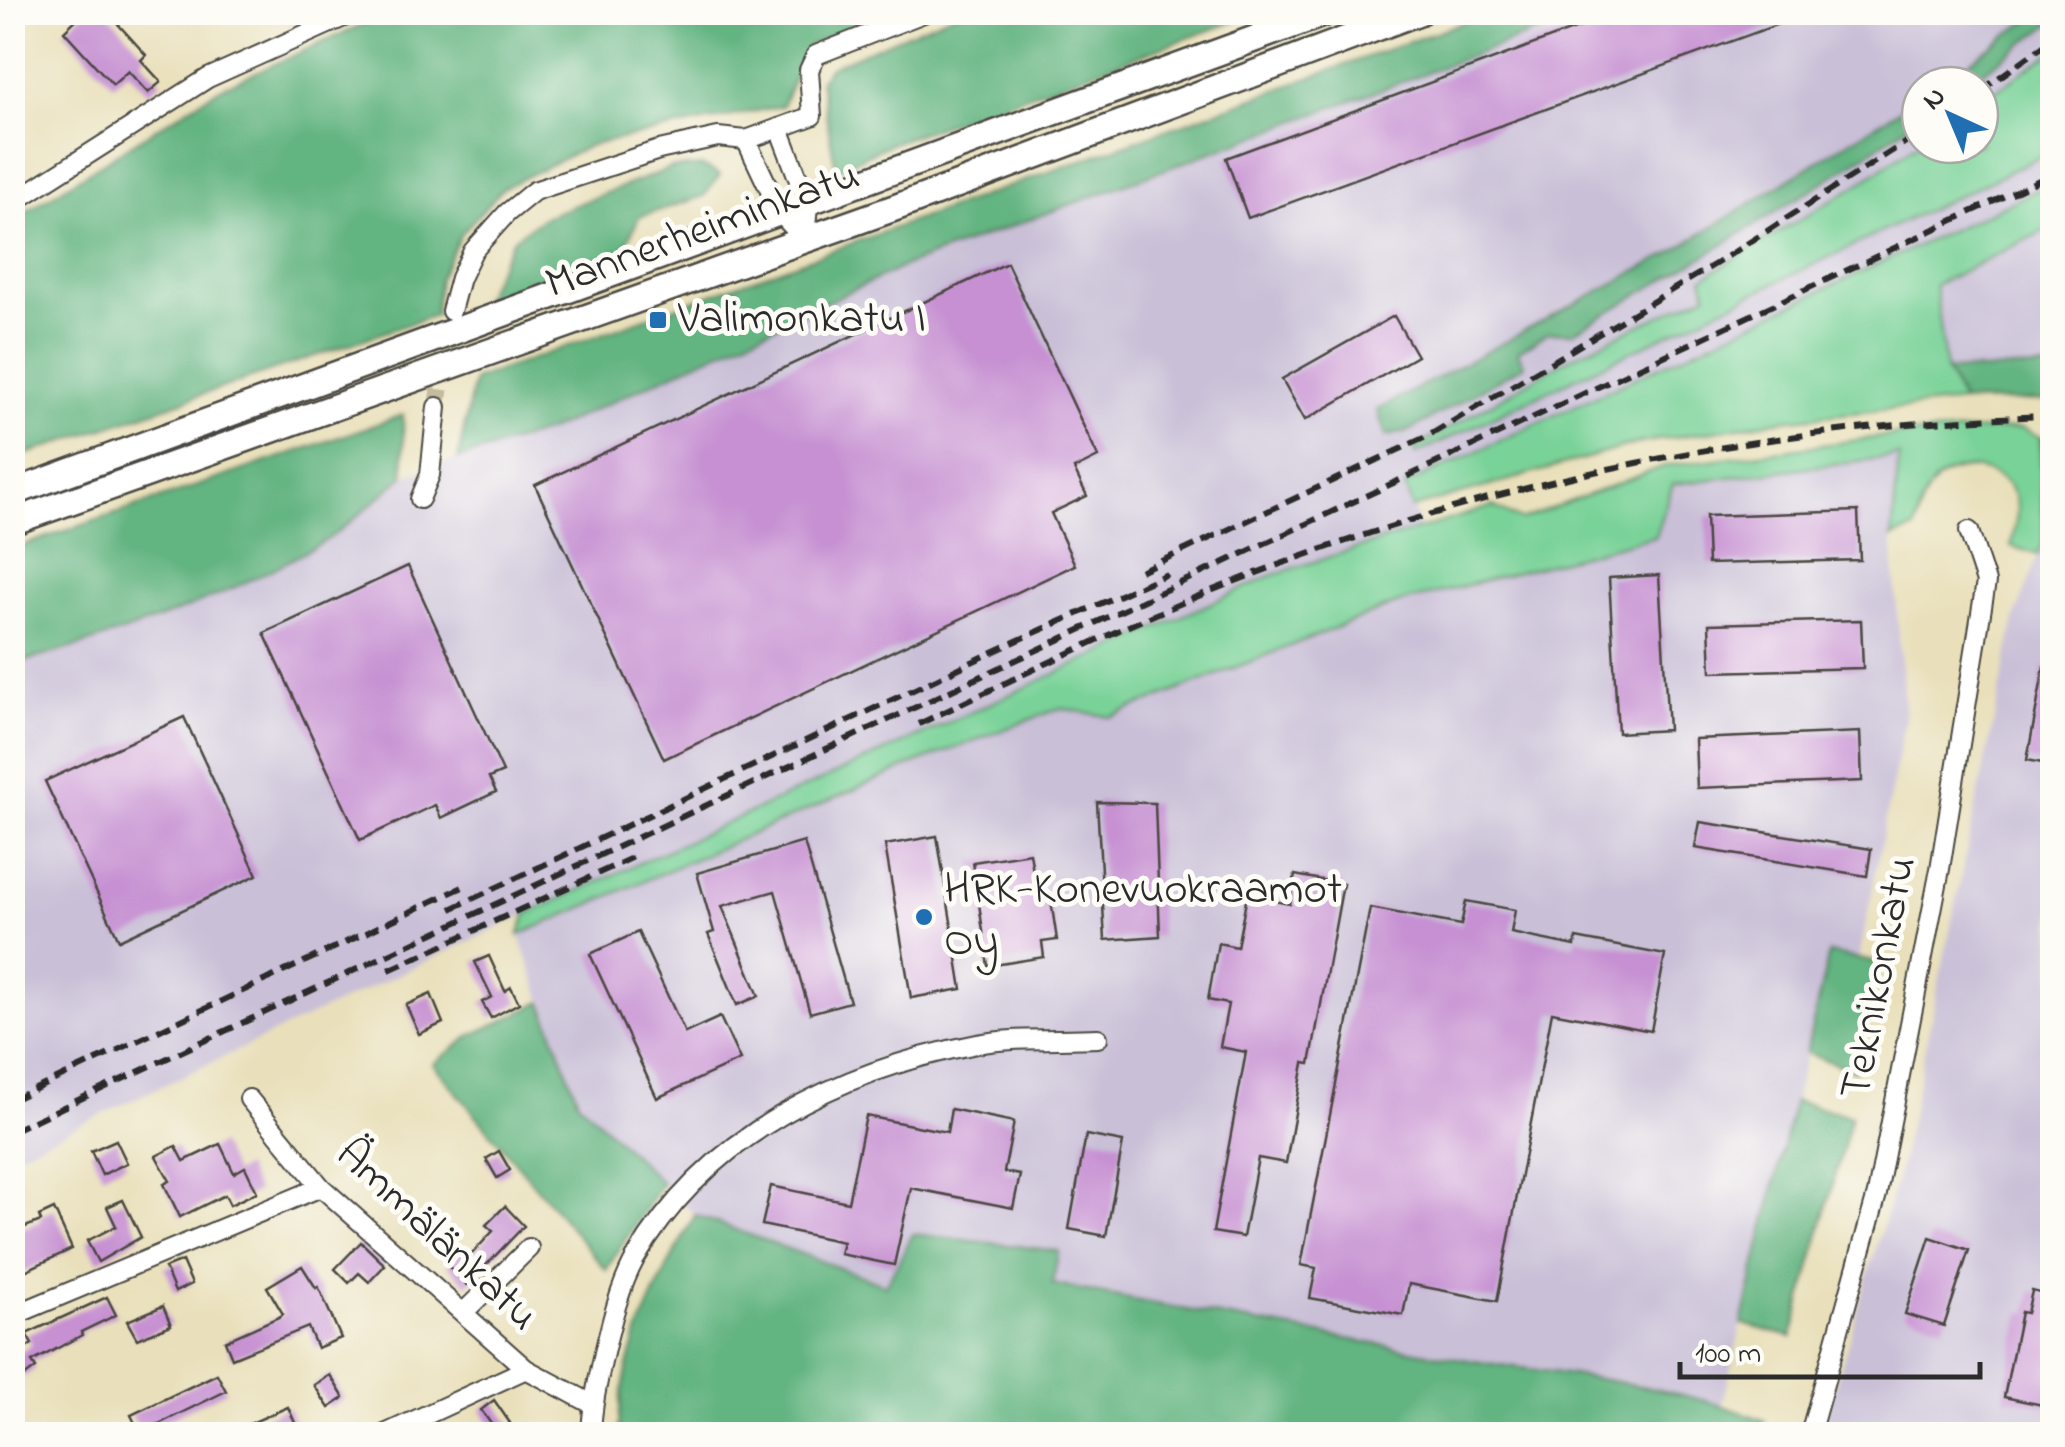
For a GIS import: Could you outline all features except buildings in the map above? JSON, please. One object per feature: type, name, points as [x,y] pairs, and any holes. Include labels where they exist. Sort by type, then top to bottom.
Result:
[{"type":"main road","name":"Mannerheiminkatu","points":[[12,493],[1328,12]]},
{"type":"main road","name":"Mannerheiminkatu","points":[[12,522],[805,240],[1419,12]]},
{"type":"street","points":[[12,204],[208,78],[355,12]]},
{"type":"street","points":[[451,311],[460,278],[474,251],[507,213],[534,191],[658,150],[718,137],[746,140],[812,116],[809,70],[816,56],[926,12]]},
{"type":"street","points":[[779,128],[808,204],[805,240]]},
{"type":"street","points":[[746,140],[781,214],[805,240]]},
{"type":"street","points":[[420,499],[430,474],[437,407]]},
{"type":"street","name":"Teknikonkatu","points":[[1810,1434],[1877,1194],[1943,849],[1986,582],[1969,530]]},
{"type":"street","points":[[591,1434],[592,1404],[610,1329],[634,1261],[668,1212],[728,1149],[808,1098],[886,1066],[981,1043],[1098,1038]]},
{"type":"street","name":"Ämmälänkatu","points":[[249,1099],[321,1187],[526,1369],[592,1404]]},
{"type":"street","points":[[12,1316],[321,1187]]},
{"type":"street","points":[[464,1312],[529,1248]]},
{"type":"street","points":[[385,1434],[526,1369]]},
{"type":"shaded area","points":[[1587,13],[2038,13],[1965,65],[1900,65],[1900,110],[1676,250],[1377,409],[1386,435],[1409,431],[1523,366],[1518,352],[1547,333],[1574,332],[1705,256],[1900,131],[1900,156],[1702,278],[1707,294],[1567,359],[1415,447],[1416,453],[2052,151],[2052,183],[1405,485],[1420,529],[1275,574],[527,914],[13,1156],[12,664],[58,653],[168,616],[323,542],[404,476],[548,431],[907,265]]},
{"type":"shaded area","points":[[2052,23],[2052,52],[2000,87],[2000,65],[1994,65]]},
{"type":"shaded area","points":[[2052,227],[2052,368],[1946,371],[1935,285]]},
{"type":"shaded area","points":[[1899,455],[1892,538],[1905,719],[1859,959],[1829,954],[1723,1404],[1270,1327],[1052,1284],[1059,1250],[913,1234],[886,1285],[695,1215],[578,1101],[519,935],[916,763],[1060,708],[1110,717],[1396,604],[1654,536],[1673,484]]},
{"type":"shaded area","points":[[2052,527],[2052,1434],[1821,1434],[1901,1163],[2015,619],[2044,536]]},
{"type":"green space","points":[[391,12],[884,13],[808,46],[782,106],[591,145],[503,188],[461,234],[439,279],[435,315],[13,459],[13,220],[220,88]]},
{"type":"green space","points":[[958,12],[1258,13],[890,144],[836,170],[820,80],[830,67]]},
{"type":"green space","points":[[1491,12],[1587,13],[907,265],[548,431],[458,459],[474,380]]},
{"type":"green space","points":[[2038,13],[2052,13],[2052,23],[1993,65],[1965,65]]},
{"type":"green space","points":[[2052,52],[2052,151],[1416,454],[1415,448],[1567,359],[1707,294],[1702,278],[1900,156],[1900,165],[2000,165],[2000,87]]},
{"type":"green space","points":[[1900,110],[1900,131],[1852,164],[1574,332],[1548,333],[1518,352],[1524,365],[1409,431],[1386,436],[1377,410],[1676,250]]},
{"type":"green space","points":[[703,166],[720,175],[704,196],[639,217],[624,250],[482,300],[513,239],[544,217],[671,168]]},
{"type":"green space","points":[[2052,183],[2052,227],[1935,285],[1946,371],[1962,402],[1782,420],[1639,443],[1412,508],[1405,485]]},
{"type":"green space","points":[[2052,368],[2052,401],[1962,402],[1946,371]]},
{"type":"green space","points":[[403,415],[404,476],[320,544],[246,582],[170,614],[92,642],[13,664],[13,549]]},
{"type":"green space","points":[[2022,428],[2040,437],[2044,536],[2038,555],[2011,546],[2017,507],[2006,484],[1997,476],[1972,468],[1947,473],[1937,480],[1925,497],[1915,529],[1892,538],[1899,456],[1673,484],[1655,536],[1396,604],[1110,717],[1060,708],[916,763],[519,935],[527,914],[1275,574],[1493,506],[1521,520],[1665,466],[1895,435]]},
{"type":"green space","points":[[2040,437],[2052,437],[2052,527],[2044,536]]},
{"type":"green space","points":[[1829,953],[1879,963],[1855,1071],[1806,1053]]},
{"type":"green space","points":[[542,1002],[578,1101],[662,1183],[606,1270],[433,1064],[472,1035]]},
{"type":"green space","points":[[1794,1101],[1851,1116],[1792,1337],[1742,1324]]},
{"type":"green space","points":[[695,1215],[886,1285],[913,1234],[1059,1251],[1052,1284],[1368,1343],[1658,1390],[1765,1421],[1760,1434],[619,1434],[625,1376],[633,1348],[655,1293]]},
{"type":"tunnel","points":[[437,407],[448,328]]},
{"type":"railway","points":[[2000,77],[2052,40]]},
{"type":"railway","points":[[1140,571],[1430,435],[1717,263],[1900,146]]},
{"type":"railway","points":[[12,1131],[2052,174]]},
{"type":"railway","points":[[919,724],[1232,582],[1372,532],[1467,504],[1563,479],[1756,442],[1854,429],[2052,416]]},
{"type":"railway","points":[[451,909],[1012,643],[1167,574]]},
{"type":"railway","points":[[389,970],[638,855]]},
{"type":"railway","points":[[12,1100],[469,884]]},
{"type":"place","name":"Valimonkatu I","points":[[658,320]]},
{"type":"place","name":"HRK-Konevuokraamot Oy","points":[[924,917]]}]
